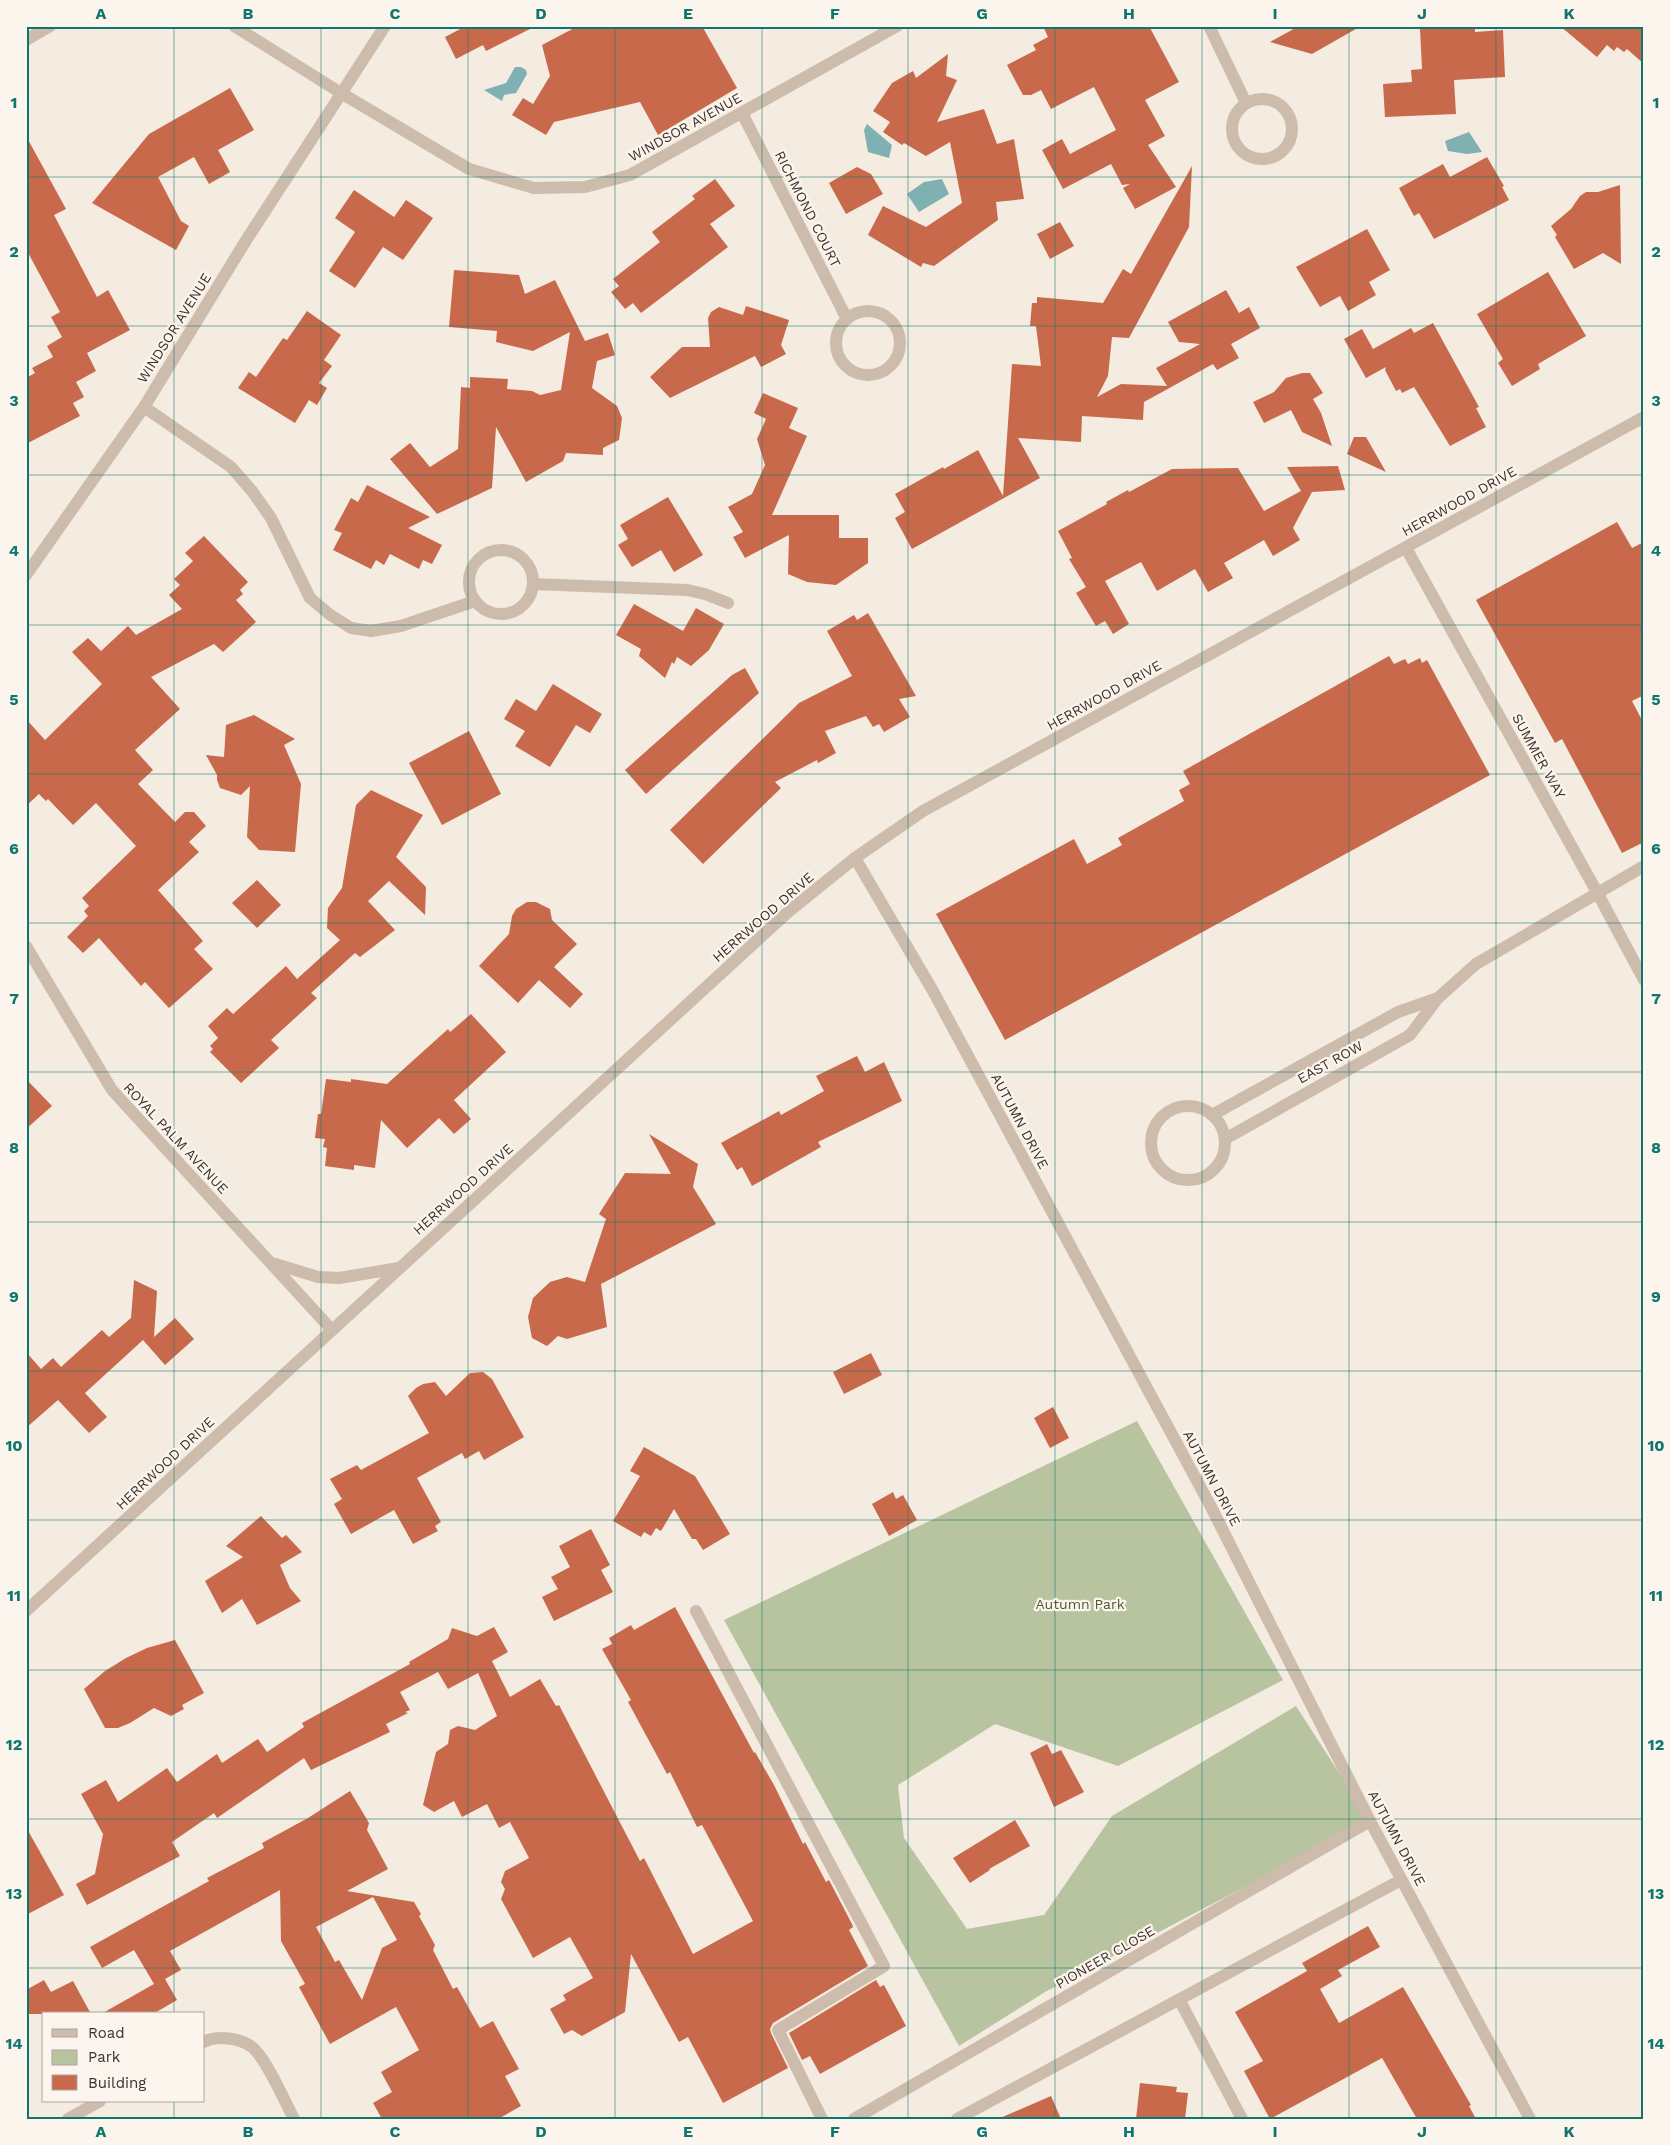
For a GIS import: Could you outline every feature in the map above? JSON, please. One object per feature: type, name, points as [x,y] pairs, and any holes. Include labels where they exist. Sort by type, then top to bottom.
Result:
[{"type":"street","points":[[26,40],[50,26]]},
{"type":"street","points":[[234,26],[341,93]]},
{"type":"street","name":"WINDSOR AVENUE","points":[[26,575],[144,407],[245,242],[385,26]]},
{"type":"street","name":"WINDSOR AVENUE","points":[[341,93],[469,169],[534,188],[585,186],[630,175],[897,26]]},
{"type":"street","points":[[1209,26],[1246,103]]},
{"type":"street","points":[[1256,99],[1266,99],[1276,102],[1285,109],[1290,118],[1292,128],[1290,139],[1285,148],[1277,155],[1267,159],[1257,159],[1243,152],[1233,140],[1231,129],[1233,119],[1238,110],[1246,103],[1256,99]]},
{"type":"street","name":"RICHMOND COURT","points":[[742,113],[847,319]]},
{"type":"street","points":[[866,312],[878,313],[895,326],[899,336],[900,347],[897,358],[890,367],[870,375],[859,374],[849,369],[837,351],[837,339],[840,329],[847,319],[866,312]]},
{"type":"street","points":[[144,407],[231,467],[252,491],[271,518],[310,598],[350,628],[371,631],[401,626],[476,601]]},
{"type":"street","name":"HERRWOOD DRIVE","points":[[26,1611],[788,912],[855,858],[922,811],[1644,418]]},
{"type":"street","name":"SUMMER WAY","points":[[1406,548],[1644,980]]},
{"type":"street","points":[[497,550],[509,551],[519,555],[532,572],[533,584],[531,595],[525,604],[516,610],[504,614],[488,611],[476,601],[470,591],[469,580],[472,569],[478,560],[487,553],[497,550]]},
{"type":"street","points":[[533,584],[687,590],[705,594],[728,603]]},
{"type":"street","name":"AUTUMN DRIVE","points":[[855,858],[938,1000],[1210,1505],[1370,1821],[1530,2119]]},
{"type":"street","name":"EAST ROW","points":[[1225,1138],[1410,1035],[1438,998],[1476,964],[1644,866]]},
{"type":"street","name":"ROYAL PALM AVENUE","points":[[26,946],[112,1090],[332,1330]]},
{"type":"street","name":"EAST ROW","points":[[1212,1115],[1398,1012],[1438,998]]},
{"type":"street","points":[[1190,1106],[1202,1109],[1212,1115],[1220,1124],[1225,1138],[1225,1148],[1221,1160],[1214,1170],[1204,1177],[1192,1180],[1179,1179],[1168,1175],[1153,1156],[1151,1144],[1153,1132],[1158,1121],[1167,1113],[1178,1108],[1190,1106]]},
{"type":"street","points":[[272,1263],[318,1277],[332,1278],[364,1275],[399,1268]]},
{"type":"street","points":[[696,1611],[884,1966],[778,2030],[822,2119]]},
{"type":"street","name":"PIONEER CLOSE","points":[[854,2119],[1370,1821]]},
{"type":"street","points":[[957,2119],[1401,1880]]},
{"type":"street","points":[[1180,2000],[1242,2119]]},
{"type":"street","points":[[205,2042],[210,2039],[224,2038],[252,2048],[262,2060],[294,2119]]},
{"type":"street","points":[[68,2119],[98,2102]]},
{"type":"green space","name":"Autumn Park","points":[[1137,1421],[1283,1680],[1118,1766],[995,1724],[898,1785],[904,1838],[967,1929],[1044,1915],[1112,1816],[1296,1706],[1370,1821],[1045,1992],[959,2046],[724,1620]]},
{"type":"water","points":[[515,67],[521,67],[526,70],[527,74],[516,93],[504,95],[502,101],[484,90],[506,83]]},
{"type":"water","points":[[867,124],[892,145],[889,158],[868,152],[864,130]]},
{"type":"water","points":[[1469,132],[1482,152],[1467,154],[1448,151],[1445,141]]},
{"type":"water","points":[[942,179],[949,194],[919,212],[907,194],[924,182]]},
{"type":"building","points":[[466,26],[536,26],[486,51],[483,45],[456,59],[445,37]]},
{"type":"building","points":[[578,26],[702,26],[737,88],[658,135],[640,102],[554,122],[546,135],[512,115],[523,98],[533,104],[550,76],[542,45]]},
{"type":"building","points":[[1043,26],[1149,26],[1179,82],[1145,100],[1165,136],[1148,145],[1176,187],[1135,209],[1123,188],[1130,184],[1122,185],[1111,164],[1063,189],[1042,150],[1062,139],[1070,154],[1116,130],[1094,87],[1051,109],[1041,90],[1031,95],[1023,95],[1007,65],[1036,50],[1033,45],[1048,37]]},
{"type":"building","points":[[1299,26],[1361,26],[1312,54],[1270,42]]},
{"type":"building","points":[[1475,26],[1475,32],[1503,30],[1505,77],[1454,80],[1456,114],[1385,117],[1383,84],[1412,82],[1411,70],[1422,69],[1420,29]]},
{"type":"building","points":[[1560,26],[1644,26],[1644,64],[1627,49],[1624,52],[1617,47],[1614,51],[1607,45],[1597,57]]},
{"type":"building","points":[[948,54],[946,76],[957,80],[937,122],[984,109],[997,144],[1014,139],[1024,199],[996,202],[998,220],[934,266],[923,263],[921,267],[868,235],[883,206],[926,227],[962,203],[950,142],[926,156],[904,143],[902,145],[883,132],[890,122],[873,111],[892,83],[913,71],[916,78]]},
{"type":"building","points":[[230,88],[254,130],[218,150],[230,172],[209,184],[194,157],[158,177],[181,221],[189,226],[176,250],[92,203],[149,134]]},
{"type":"building","points":[[26,136],[66,209],[54,215],[97,297],[108,290],[130,330],[87,353],[96,371],[76,382],[84,397],[73,403],[80,416],[26,444],[26,378],[35,373],[32,368],[53,357],[47,346],[62,337],[51,317],[60,312],[26,249]]},
{"type":"building","points":[[1487,157],[1504,186],[1502,187],[1509,200],[1434,239],[1419,213],[1414,216],[1399,188],[1443,164],[1450,177]]},
{"type":"building","points":[[1192,166],[1189,227],[1129,338],[1112,337],[1108,376],[1097,397],[1121,384],[1167,386],[1156,368],[1200,344],[1179,342],[1168,322],[1226,290],[1239,313],[1249,307],[1260,328],[1231,344],[1239,358],[1217,370],[1213,364],[1144,402],[1143,420],[1082,416],[1081,442],[1018,438],[1040,478],[912,549],[895,518],[905,512],[895,494],[978,450],[1003,496],[1012,364],[1041,366],[1036,326],[1030,326],[1032,303],[1037,303],[1037,297],[1103,303],[1123,269],[1131,274]]},
{"type":"building","points":[[857,167],[871,174],[883,194],[846,214],[829,183]]},
{"type":"building","points":[[715,179],[735,206],[710,224],[728,247],[641,313],[633,303],[625,309],[611,292],[619,286],[613,279],[660,242],[652,232],[695,199],[692,196]]},
{"type":"building","points":[[1620,185],[1621,264],[1603,253],[1574,269],[1555,237],[1557,235],[1551,226],[1571,209],[1580,196],[1586,192],[1598,192]]},
{"type":"building","points":[[354,190],[394,217],[406,200],[433,218],[403,260],[383,247],[355,288],[329,271],[355,232],[335,218]]},
{"type":"building","points":[[1060,222],[1074,246],[1050,259],[1037,234]]},
{"type":"building","points":[[1367,229],[1390,270],[1369,282],[1376,295],[1348,311],[1340,296],[1320,307],[1296,267]]},
{"type":"building","points":[[454,270],[519,275],[525,294],[555,280],[585,341],[608,333],[615,355],[597,361],[592,388],[617,406],[622,418],[619,440],[603,448],[603,455],[566,453],[563,461],[526,482],[496,427],[492,488],[437,514],[390,459],[410,443],[430,467],[458,449],[461,387],[470,388],[470,377],[508,379],[507,389],[532,391],[540,395],[561,390],[570,332],[533,351],[496,342],[497,331],[449,327]]},
{"type":"building","points":[[1548,272],[1586,336],[1538,364],[1540,369],[1512,386],[1498,363],[1503,359],[1477,314]]},
{"type":"building","points":[[746,306],[789,320],[781,345],[786,354],[761,367],[755,356],[670,398],[650,377],[682,347],[710,347],[708,318],[711,312],[719,307],[743,315]]},
{"type":"building","points":[[307,311],[341,335],[324,360],[332,366],[319,383],[327,388],[317,405],[309,400],[295,423],[238,388],[249,372],[256,377],[283,338],[287,340]]},
{"type":"building","points":[[1433,323],[1479,407],[1476,408],[1486,427],[1450,446],[1414,387],[1402,393],[1400,389],[1396,391],[1385,370],[1386,367],[1366,378],[1344,339],[1362,329],[1373,349],[1411,328],[1414,333]]},
{"type":"building","points":[[1302,373],[1310,373],[1323,393],[1313,399],[1321,413],[1332,446],[1302,432],[1291,410],[1264,423],[1253,402],[1274,392],[1286,378]]},
{"type":"building","points":[[763,393],[798,408],[789,428],[807,436],[772,515],[839,515],[839,538],[868,538],[868,563],[836,585],[807,582],[788,574],[789,535],[745,558],[733,537],[743,532],[728,507],[752,494],[765,465],[757,439],[766,419],[754,413]]},
{"type":"building","points":[[1354,437],[1366,437],[1386,472],[1347,454]]},
{"type":"building","points":[[1338,466],[1345,490],[1312,492],[1293,528],[1300,540],[1273,556],[1264,540],[1224,563],[1233,578],[1208,592],[1195,569],[1157,591],[1141,562],[1105,581],[1129,624],[1113,634],[1105,621],[1096,626],[1076,593],[1086,587],[1069,559],[1072,558],[1058,531],[1128,490],[1129,492],[1172,469],[1238,468],[1264,511],[1301,491],[1287,467]]},
{"type":"building","points":[[367,485],[430,517],[408,528],[442,545],[432,564],[423,560],[419,569],[390,554],[384,565],[376,560],[371,569],[333,550],[342,533],[334,530],[351,498],[358,502]]},
{"type":"building","points":[[668,497],[703,555],[674,572],[661,550],[632,567],[618,545],[628,539],[620,525]]},
{"type":"building","points":[[1617,522],[1632,548],[1644,542],[1644,695],[1632,701],[1644,724],[1644,842],[1622,853],[1562,739],[1555,743],[1476,600]]},
{"type":"building","points":[[204,536],[248,582],[240,590],[243,594],[236,600],[256,622],[223,652],[214,644],[151,677],[180,709],[135,750],[153,770],[138,784],[175,822],[185,812],[194,812],[206,826],[189,842],[199,852],[158,890],[203,941],[194,949],[213,969],[169,1008],[145,982],[141,986],[99,938],[83,953],[67,937],[88,916],[84,911],[89,906],[82,898],[136,846],[96,803],[73,825],[48,799],[46,801],[39,794],[26,806],[26,719],[45,740],[102,684],[72,652],[88,638],[101,651],[128,626],[136,635],[182,609],[169,595],[180,585],[174,579],[193,561],[185,553]]},
{"type":"building","points":[[634,604],[683,631],[696,608],[724,624],[709,650],[691,666],[677,657],[674,664],[672,662],[665,678],[639,656],[641,649],[616,635]]},
{"type":"building","points":[[868,613],[916,696],[899,699],[910,717],[884,732],[879,724],[873,727],[866,716],[825,731],[836,753],[818,763],[817,760],[775,782],[781,788],[703,864],[670,830],[799,703],[852,676],[827,631],[854,615],[857,620]]},
{"type":"building","points":[[1389,656],[1394,664],[1405,659],[1408,664],[1420,658],[1422,663],[1427,660],[1490,775],[1005,1040],[936,914],[1074,839],[1087,864],[1122,845],[1118,838],[1184,801],[1179,790],[1190,784],[1183,771]]},
{"type":"building","points":[[745,668],[759,693],[646,794],[625,770],[732,675]]},
{"type":"building","points":[[553,684],[602,714],[590,733],[576,725],[550,767],[515,746],[525,731],[504,719],[516,699],[536,711]]},
{"type":"building","points":[[254,715],[295,739],[284,745],[301,784],[295,852],[259,850],[247,837],[250,786],[241,795],[220,788],[217,775],[206,755],[224,757],[226,725]]},
{"type":"building","points":[[469,731],[501,794],[442,825],[409,763]]},
{"type":"building","points":[[371,790],[423,815],[396,857],[426,887],[425,915],[389,881],[368,901],[395,930],[360,957],[355,953],[311,993],[317,998],[271,1040],[279,1048],[241,1083],[210,1052],[213,1049],[210,1046],[218,1038],[208,1026],[227,1008],[233,1014],[286,966],[297,979],[340,940],[327,928],[328,908],[342,888],[356,805]]},
{"type":"building","points":[[257,880],[281,905],[257,928],[232,903]]},
{"type":"building","points":[[527,902],[536,902],[550,909],[552,920],[577,944],[554,967],[583,994],[570,1008],[539,980],[518,1003],[479,966],[509,934],[512,916],[516,909]]},
{"type":"building","points":[[471,1014],[506,1052],[454,1100],[471,1119],[454,1134],[439,1118],[407,1148],[381,1120],[375,1168],[354,1165],[354,1170],[325,1166],[327,1148],[323,1147],[325,1139],[315,1138],[326,1079],[351,1082],[351,1079],[387,1084],[448,1029],[450,1032]]},
{"type":"building","points":[[857,1056],[865,1072],[884,1062],[902,1101],[818,1142],[821,1147],[752,1186],[742,1167],[737,1170],[721,1143],[779,1111],[781,1115],[824,1091],[816,1076]]},
{"type":"building","points":[[26,1079],[52,1106],[26,1129]]},
{"type":"building","points":[[649,1134],[698,1164],[693,1187],[716,1224],[601,1284],[607,1327],[567,1339],[558,1336],[547,1346],[532,1338],[528,1317],[533,1298],[550,1282],[567,1277],[585,1282],[606,1219],[599,1214],[625,1173],[671,1174]]},
{"type":"building","points":[[134,1280],[157,1291],[154,1337],[175,1318],[194,1339],[165,1365],[143,1340],[85,1393],[107,1417],[89,1433],[58,1400],[26,1428],[26,1352],[41,1369],[53,1358],[61,1367],[102,1330],[109,1337],[131,1318]]},
{"type":"building","points":[[871,1353],[882,1375],[844,1394],[833,1372]]},
{"type":"building","points":[[483,1372],[492,1379],[524,1437],[484,1460],[479,1451],[465,1459],[462,1453],[417,1478],[441,1522],[435,1526],[438,1531],[413,1544],[394,1510],[351,1534],[334,1504],[342,1499],[330,1479],[357,1465],[361,1470],[429,1433],[408,1396],[416,1388],[423,1384],[435,1382],[446,1396],[470,1373]]},
{"type":"building","points":[[1053,1407],[1069,1438],[1050,1448],[1034,1418]]},
{"type":"building","points":[[644,1447],[695,1476],[730,1534],[703,1550],[696,1539],[692,1539],[674,1509],[661,1531],[656,1528],[651,1536],[644,1532],[641,1537],[613,1521],[640,1476],[630,1471]]},
{"type":"building","points":[[893,1492],[896,1499],[903,1495],[917,1520],[889,1536],[872,1504]]},
{"type":"building","points":[[261,1516],[282,1538],[286,1535],[302,1552],[280,1565],[290,1588],[301,1601],[257,1625],[242,1599],[222,1613],[205,1581],[243,1557],[226,1546]]},
{"type":"building","points":[[591,1529],[610,1565],[601,1570],[613,1592],[554,1621],[542,1597],[558,1589],[551,1577],[570,1567],[559,1546]]},
{"type":"building","points":[[675,1607],[754,1753],[774,1785],[803,1844],[805,1842],[826,1882],[829,1880],[852,1924],[853,1927],[849,1930],[868,1966],[773,2023],[770,2029],[771,2033],[788,2068],[723,2103],[688,2037],[679,2042],[631,1954],[625,2012],[582,2036],[572,2030],[564,2034],[550,2009],[566,2000],[563,1995],[593,1978],[570,1937],[533,1958],[501,1899],[505,1889],[501,1882],[505,1871],[529,1858],[510,1822],[499,1828],[487,1804],[462,1817],[454,1801],[434,1812],[423,1805],[436,1752],[448,1744],[450,1730],[458,1726],[475,1730],[497,1716],[478,1673],[448,1689],[438,1672],[400,1692],[410,1710],[405,1712],[408,1713],[386,1724],[390,1732],[311,1770],[304,1758],[217,1818],[214,1813],[172,1842],[180,1856],[87,1905],[76,1884],[95,1874],[103,1834],[81,1794],[106,1780],[118,1802],[167,1768],[177,1782],[217,1754],[222,1763],[258,1739],[267,1752],[304,1727],[302,1723],[410,1664],[409,1662],[448,1639],[452,1628],[477,1636],[494,1627],[508,1652],[492,1661],[510,1697],[540,1679],[556,1706],[559,1705],[640,1861],[644,1858],[693,1954],[753,1921],[702,1825],[697,1827],[670,1772],[667,1774],[628,1702],[631,1700],[602,1649],[612,1644],[609,1638],[631,1625],[634,1630]]},
{"type":"building","points":[[175,1640],[204,1693],[182,1705],[184,1709],[171,1716],[154,1708],[118,1728],[105,1728],[84,1689],[105,1671],[126,1658],[147,1648]]},
{"type":"building","points":[[1047,1744],[1052,1754],[1061,1750],[1084,1792],[1054,1807],[1030,1753]]},
{"type":"building","points":[[350,1791],[369,1823],[367,1830],[388,1869],[347,1891],[414,1902],[421,1914],[419,1916],[435,1945],[433,1950],[453,1989],[457,1987],[480,2028],[493,2021],[519,2069],[505,2076],[521,2106],[498,2119],[382,2119],[373,2103],[392,2092],[381,2072],[419,2050],[396,2007],[330,2044],[299,1987],[305,1984],[281,1941],[280,1890],[170,1951],[181,1970],[165,1979],[177,2000],[156,2012],[105,2012],[154,1984],[134,1950],[102,1968],[90,1947],[209,1881],[207,1878],[264,1848],[262,1843],[308,1818]],"holes":[[[373,1897],[397,1940],[382,1948],[362,2000],[339,1960],[335,1962],[316,1927]]]},
{"type":"building","points":[[1015,1820],[1030,1846],[989,1869],[970,1883],[953,1858]]},
{"type":"building","points":[[26,1827],[64,1895],[26,1915]]},
{"type":"building","points":[[1368,1926],[1380,1947],[1338,1970],[1342,1976],[1320,1989],[1339,2023],[1403,1987],[1471,2105],[1469,2106],[1476,2119],[1417,2119],[1382,2058],[1270,2119],[1244,2071],[1263,2061],[1235,2012],[1307,1971],[1302,1963]]},
{"type":"building","points":[[44,1980],[51,1992],[73,1981],[90,2012],[26,2014],[26,1990]]},
{"type":"building","points":[[876,1980],[880,1987],[884,1985],[906,2026],[820,2074],[810,2056],[802,2060],[789,2033]]},
{"type":"building","points":[[1140,2083],[1177,2087],[1176,2092],[1188,2093],[1185,2119],[1136,2119]]},
{"type":"building","points":[[1051,2096],[1061,2119],[998,2119]]}]
